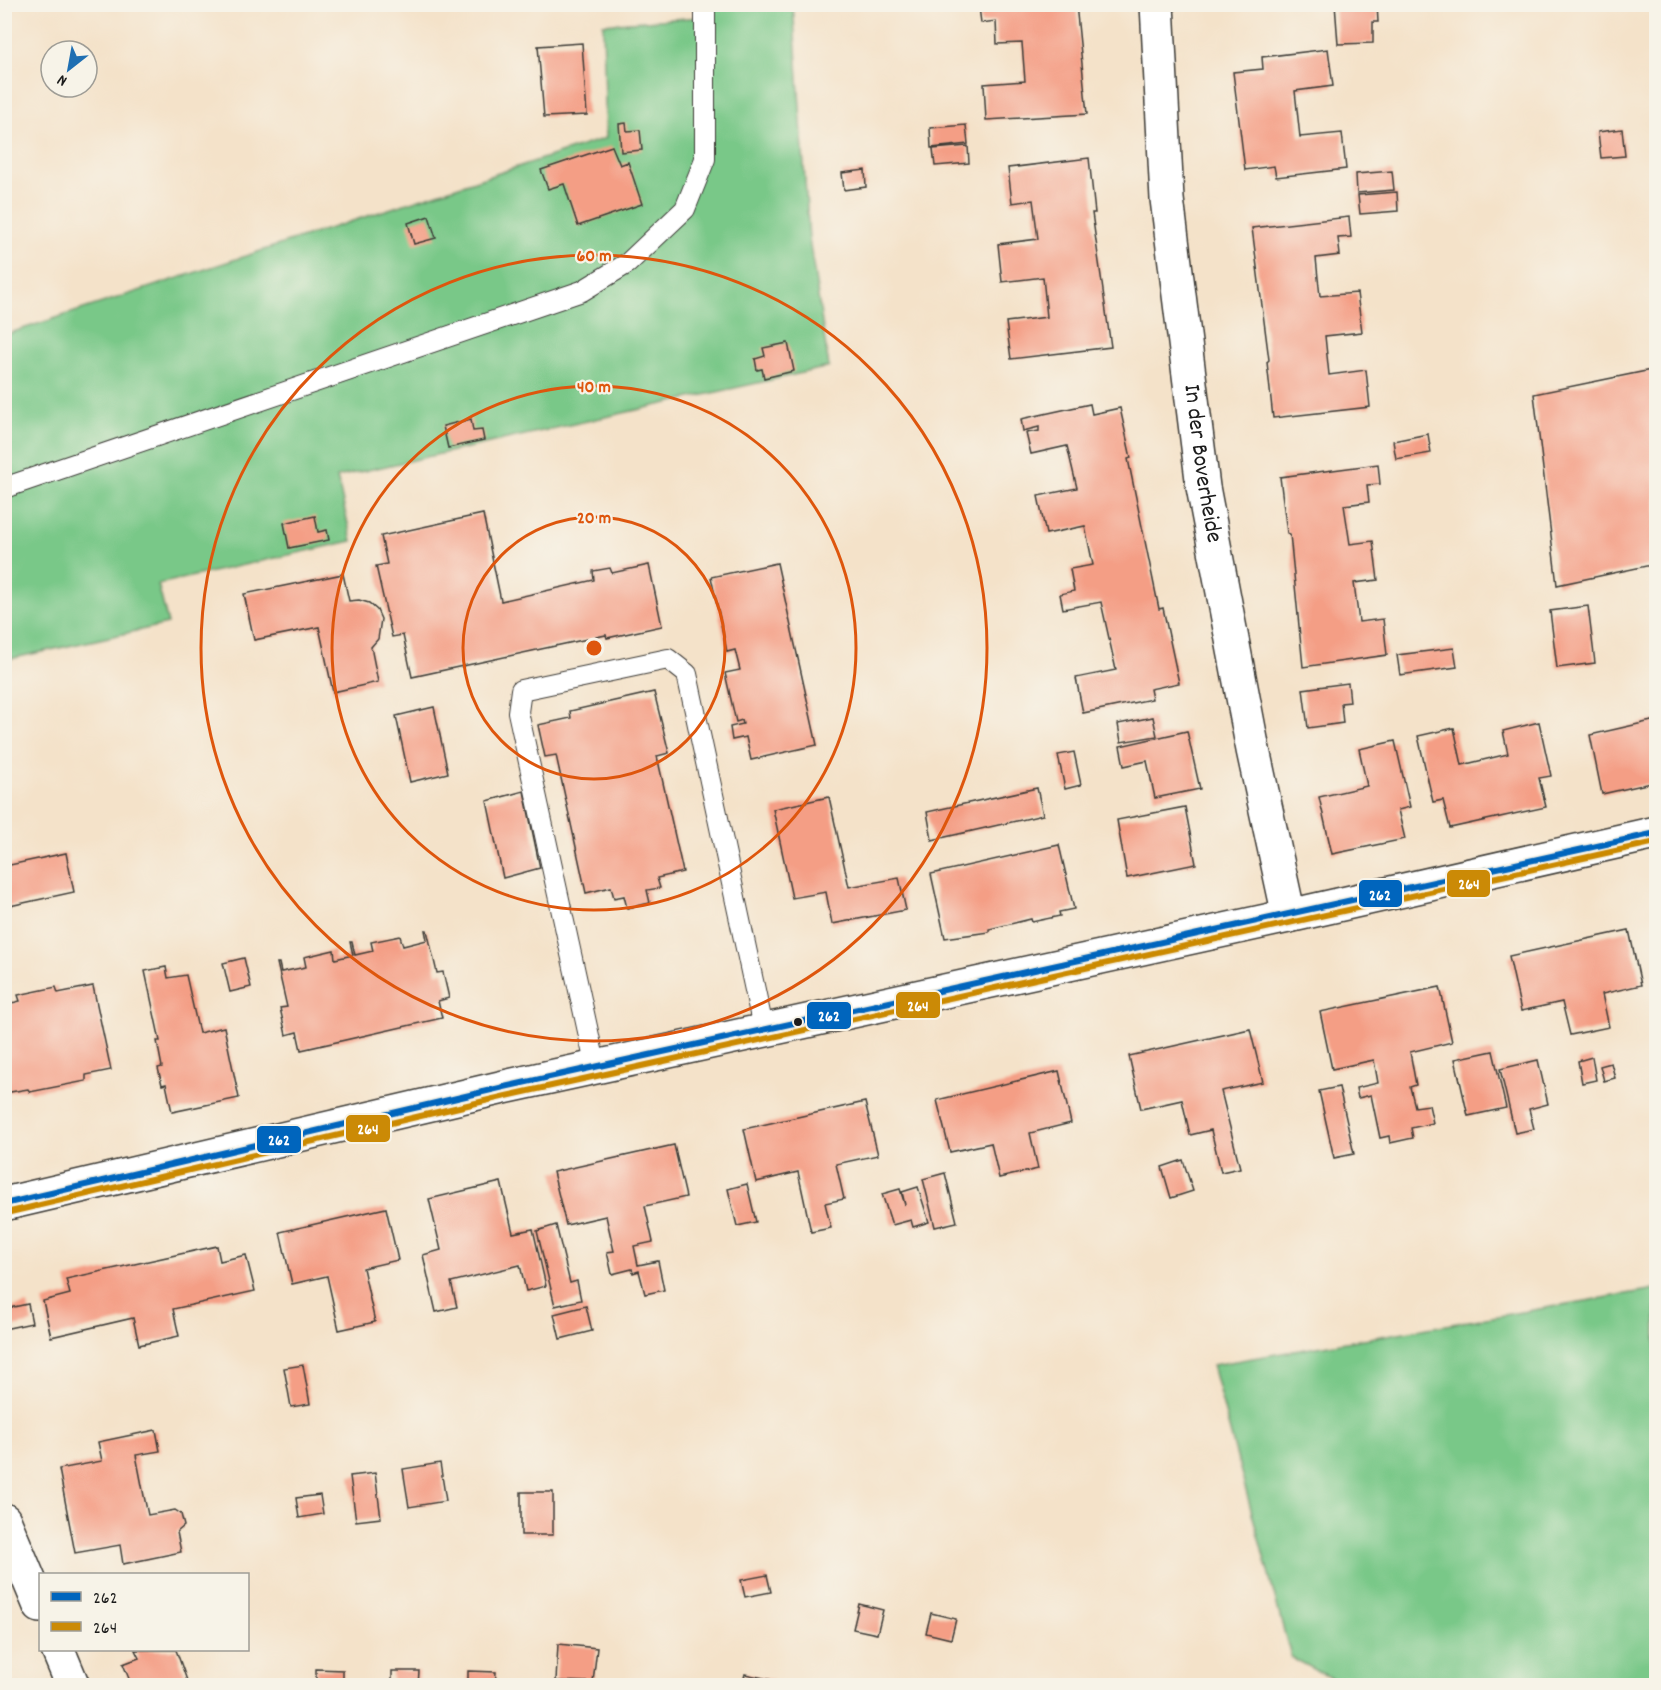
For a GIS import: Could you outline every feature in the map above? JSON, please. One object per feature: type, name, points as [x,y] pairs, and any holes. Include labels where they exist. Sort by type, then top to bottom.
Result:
[{"type":"main road","name":"In der Boverheide","points":[[1157,4],[1167,199],[1203,487],[1253,750],[1289,916]]},
{"type":"main road","points":[[4,1204],[596,1068],[1656,833]]},
{"type":"main road","points":[[4,1520],[39,1604]]},
{"type":"main road","points":[[58,1651],[73,1686]]},
{"type":"lane","points":[[4,488],[582,291],[628,263],[685,209],[705,159],[705,4]]},
{"type":"lane","points":[[596,1068],[518,712],[521,690],[668,659],[687,674],[764,1032]]},
{"type":"green space","points":[[702,5],[793,5],[809,239],[829,367],[337,477],[352,541],[158,584],[168,624],[5,660],[4,335],[606,138],[603,24],[702,17]]},
{"type":"green space","points":[[1656,1289],[1656,1685],[1344,1685],[1291,1657],[1212,1365]]},
{"type":"building","points":[[1005,4],[1076,4],[1087,114],[986,120],[984,84],[1025,81],[1022,43],[997,44],[996,21],[981,23],[979,7]]},
{"type":"building","points":[[1335,4],[1377,4],[1378,22],[1373,22],[1373,43],[1338,44]]},
{"type":"building","points":[[582,43],[587,115],[544,117],[538,46]]},
{"type":"building","points":[[1328,49],[1333,86],[1295,91],[1300,137],[1342,133],[1346,169],[1276,177],[1274,166],[1245,170],[1233,72],[1263,69],[1262,57]]},
{"type":"building","points":[[626,123],[627,131],[640,130],[642,150],[621,152],[619,124]]},
{"type":"building","points":[[966,125],[968,144],[931,148],[930,128]]},
{"type":"building","points":[[1622,129],[1625,156],[1601,158],[1598,132]]},
{"type":"building","points":[[612,146],[620,165],[628,162],[642,204],[578,226],[564,184],[548,189],[541,170]]},
{"type":"building","points":[[968,146],[969,163],[935,166],[933,149]]},
{"type":"building","points":[[1089,158],[1095,213],[1092,213],[1111,347],[1011,359],[1006,322],[1047,317],[1043,277],[1002,282],[998,244],[1038,239],[1033,200],[1012,203],[1008,168]]},
{"type":"building","points":[[865,170],[866,187],[844,190],[842,173]]},
{"type":"building","points":[[1392,171],[1394,190],[1357,193],[1356,174]]},
{"type":"building","points":[[1397,192],[1398,211],[1360,214],[1358,195]]},
{"type":"building","points":[[429,216],[436,238],[414,244],[408,223]]},
{"type":"building","points":[[1349,217],[1351,237],[1338,238],[1340,255],[1316,258],[1318,278],[1320,296],[1357,293],[1362,332],[1325,336],[1329,375],[1366,370],[1370,407],[1273,418],[1267,362],[1269,360],[1252,228]]},
{"type":"building","points":[[788,343],[794,371],[764,378],[762,369],[757,370],[755,359],[765,356],[763,348]]},
{"type":"building","points":[[1656,369],[1656,564],[1557,585],[1534,394]]},
{"type":"building","points":[[1090,404],[1092,414],[1120,408],[1131,458],[1128,459],[1159,609],[1163,608],[1179,683],[1150,689],[1152,699],[1083,713],[1076,678],[1116,670],[1101,602],[1063,609],[1060,594],[1074,591],[1070,569],[1093,565],[1085,526],[1046,534],[1038,496],[1077,488],[1067,446],[1031,454],[1026,433],[1039,431],[1039,427],[1023,431],[1021,419]]},
{"type":"building","points":[[471,419],[473,431],[482,430],[484,440],[448,448],[443,426]]},
{"type":"building","points":[[1428,434],[1431,453],[1396,459],[1393,441]]},
{"type":"building","points":[[1378,464],[1380,484],[1367,485],[1369,502],[1344,505],[1350,544],[1373,541],[1378,580],[1354,583],[1359,622],[1383,619],[1387,655],[1303,667],[1290,534],[1287,533],[1280,477]]},
{"type":"building","points":[[483,514],[501,601],[594,580],[593,571],[610,568],[612,573],[649,565],[662,626],[607,638],[606,635],[412,677],[403,635],[392,637],[376,566],[387,564],[381,536]]},
{"type":"building","points":[[315,516],[318,532],[327,530],[329,540],[289,548],[284,523]]},
{"type":"building","points":[[777,563],[817,745],[751,760],[746,737],[732,740],[730,727],[743,724],[742,720],[736,722],[725,673],[740,670],[735,650],[727,652],[711,577]]},
{"type":"building","points":[[343,574],[349,601],[359,600],[369,603],[377,610],[381,619],[378,639],[371,647],[378,682],[333,692],[319,627],[254,640],[244,594]]},
{"type":"building","points":[[1588,606],[1595,663],[1557,668],[1550,611]]},
{"type":"building","points":[[1454,648],[1457,667],[1400,675],[1397,655]]},
{"type":"building","points":[[1348,683],[1350,702],[1341,703],[1343,723],[1308,728],[1303,689]]},
{"type":"building","points":[[654,692],[669,753],[657,756],[683,872],[657,878],[660,888],[647,890],[650,903],[627,908],[624,896],[614,898],[611,887],[586,893],[556,755],[545,757],[538,725],[571,718],[570,711]]},
{"type":"building","points":[[434,707],[448,773],[410,782],[396,716]]},
{"type":"building","points":[[1153,717],[1157,736],[1121,742],[1118,724]]},
{"type":"building","points":[[1656,720],[1656,782],[1602,794],[1590,735]]},
{"type":"building","points":[[1539,722],[1551,776],[1539,778],[1546,807],[1450,828],[1443,800],[1433,802],[1418,736],[1454,728],[1462,765],[1508,754],[1503,731]]},
{"type":"building","points":[[1187,731],[1200,789],[1155,798],[1147,761],[1124,766],[1120,746]]},
{"type":"building","points":[[1395,741],[1410,807],[1398,810],[1405,839],[1332,854],[1319,797],[1367,786],[1359,749]]},
{"type":"building","points":[[1074,752],[1081,785],[1065,789],[1058,755]]},
{"type":"building","points":[[1037,788],[1043,815],[932,840],[927,812]]},
{"type":"building","points":[[524,791],[540,868],[503,878],[487,801]]},
{"type":"building","points":[[829,797],[849,887],[899,878],[906,910],[832,924],[826,892],[792,898],[773,809]]},
{"type":"building","points":[[1185,807],[1196,864],[1127,878],[1117,820]]},
{"type":"building","points":[[1059,845],[1074,909],[1059,912],[1060,916],[1032,922],[1031,919],[989,929],[989,932],[945,938],[931,874]]},
{"type":"building","points":[[66,853],[74,892],[5,907],[5,866]]},
{"type":"building","points":[[425,930],[427,930],[437,973],[443,972],[449,998],[438,1001],[442,1018],[301,1050],[297,1032],[286,1035],[280,1008],[287,1007],[277,963],[279,963],[281,972],[306,967],[304,957],[334,950],[335,959],[353,955],[350,942],[352,942],[355,955],[373,951],[371,942],[400,936],[403,946],[427,940]]},
{"type":"building","points":[[1629,930],[1641,985],[1602,994],[1609,1027],[1570,1035],[1562,1002],[1521,1011],[1509,956]]},
{"type":"building","points":[[244,958],[251,987],[230,992],[223,963]]},
{"type":"building","points":[[166,967],[168,978],[186,975],[199,1033],[224,1027],[239,1098],[172,1112],[166,1084],[162,1085],[158,1068],[162,1067],[157,1041],[160,1041],[145,971]]},
{"type":"building","points":[[93,986],[111,1070],[86,1075],[86,1081],[30,1092],[28,1089],[4,1093],[4,1005],[20,1001],[18,995],[56,987],[58,993]]},
{"type":"building","points":[[1440,987],[1452,1042],[1410,1052],[1416,1085],[1410,1087],[1415,1107],[1429,1105],[1433,1123],[1411,1128],[1413,1138],[1390,1143],[1389,1136],[1380,1138],[1371,1095],[1358,1098],[1356,1088],[1378,1083],[1374,1060],[1332,1069],[1320,1012]]},
{"type":"building","points":[[1250,1029],[1263,1082],[1221,1091],[1240,1168],[1221,1172],[1211,1130],[1190,1135],[1182,1100],[1141,1109],[1129,1056]]},
{"type":"building","points":[[1493,1051],[1506,1108],[1468,1116],[1455,1059]]},
{"type":"building","points":[[1592,1057],[1596,1080],[1582,1083],[1578,1061]]},
{"type":"building","points":[[1538,1060],[1548,1104],[1529,1109],[1534,1129],[1515,1133],[1500,1069]]},
{"type":"building","points":[[1611,1063],[1615,1078],[1604,1081],[1600,1066]]},
{"type":"building","points":[[1059,1071],[1071,1123],[1030,1133],[1038,1169],[999,1178],[991,1143],[950,1152],[937,1100]]},
{"type":"building","points":[[1339,1087],[1354,1154],[1334,1158],[1319,1091]]},
{"type":"building","points":[[865,1102],[878,1155],[836,1164],[844,1199],[825,1203],[831,1228],[811,1232],[798,1172],[756,1182],[744,1129]]},
{"type":"building","points":[[674,1145],[686,1197],[645,1206],[653,1242],[634,1246],[638,1265],[658,1261],[664,1290],[645,1294],[639,1271],[633,1273],[632,1269],[612,1274],[607,1252],[614,1251],[606,1216],[566,1225],[553,1172]]},
{"type":"building","points":[[1183,1160],[1193,1191],[1171,1198],[1162,1167]]},
{"type":"building","points":[[945,1173],[957,1222],[935,1227],[923,1179]]},
{"type":"building","points":[[501,1182],[513,1233],[533,1229],[546,1286],[526,1291],[520,1265],[451,1282],[457,1307],[436,1312],[423,1255],[441,1250],[429,1199]]},
{"type":"building","points":[[747,1184],[756,1222],[737,1226],[728,1189]]},
{"type":"building","points":[[918,1187],[929,1222],[913,1227],[911,1220],[892,1225],[882,1194],[900,1189],[905,1205],[902,1192]]},
{"type":"building","points":[[386,1208],[398,1260],[363,1268],[375,1322],[339,1330],[327,1276],[292,1284],[280,1232]]},
{"type":"building","points":[[556,1225],[570,1283],[577,1281],[581,1300],[555,1306],[537,1231]]},
{"type":"building","points":[[217,1246],[220,1261],[246,1255],[255,1291],[173,1309],[179,1336],[139,1345],[133,1318],[51,1337],[43,1301],[70,1294],[66,1279]]},
{"type":"building","points":[[28,1304],[32,1323],[4,1329],[4,1309]]},
{"type":"building","points":[[586,1306],[592,1331],[560,1339],[554,1314]]},
{"type":"building","points":[[303,1365],[310,1404],[291,1407],[284,1368]]},
{"type":"building","points":[[156,1430],[160,1451],[136,1455],[144,1496],[148,1515],[175,1510],[181,1514],[184,1526],[177,1532],[181,1552],[123,1564],[120,1545],[75,1553],[59,1469],[102,1461],[98,1442]]},
{"type":"building","points":[[440,1463],[446,1501],[409,1507],[403,1469]]},
{"type":"building","points":[[375,1473],[381,1518],[356,1521],[350,1476]]},
{"type":"building","points":[[521,1492],[553,1492],[553,1535],[521,1535]]},
{"type":"building","points":[[320,1495],[323,1514],[299,1518],[296,1498]]},
{"type":"building","points":[[767,1575],[771,1592],[745,1597],[741,1580]]},
{"type":"building","points":[[859,1604],[883,1610],[877,1634],[853,1629]]},
{"type":"building","points":[[931,1613],[956,1619],[951,1639],[926,1633]]},
{"type":"building","points":[[558,1644],[597,1648],[593,1682],[556,1681]]},
{"type":"building","points":[[136,1651],[176,1651],[189,1686],[132,1686],[123,1664],[139,1658]]},
{"type":"building","points":[[316,1669],[343,1670],[343,1686],[316,1686]]},
{"type":"building","points":[[392,1671],[419,1671],[418,1686],[392,1686]]},
{"type":"building","points":[[468,1671],[496,1672],[495,1686],[468,1686]]},
{"type":"building","points":[[745,1674],[773,1680],[771,1686],[742,1686]]},
{"type":"building","points":[[621,1678],[647,1683],[646,1686],[620,1686]]},
{"type":"transit line","name":"262","points":[[4,1204],[504,1087],[1656,833]]},
{"type":"transit line","name":"264","points":[[6,1213],[506,1096],[1656,842]]}]
